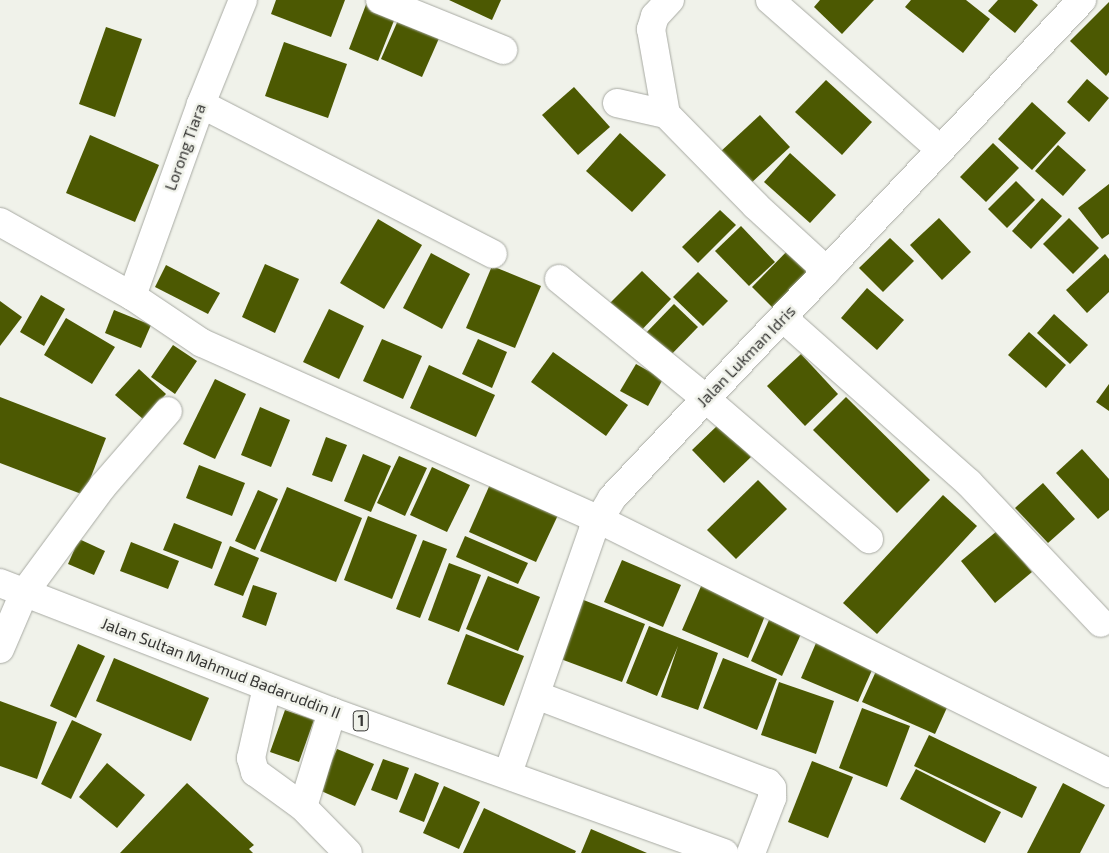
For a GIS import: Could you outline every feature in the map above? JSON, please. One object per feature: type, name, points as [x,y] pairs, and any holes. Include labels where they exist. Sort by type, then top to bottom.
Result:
[{"type":"main road","name":"Lorong Tiara","points":[[132,296],[200,104],[243,0]]},
{"type":"main road","points":[[380,0],[502,50]]},
{"type":"main road","points":[[666,114],[651,29],[655,16],[670,0]]},
{"type":"main road","points":[[770,0],[941,150]]},
{"type":"main road","name":"Jalan Lukman Idris","points":[[508,773],[598,519],[612,498],[941,150],[1068,4]]},
{"type":"main road","points":[[617,103],[666,114],[756,206],[827,271]]},
{"type":"main road","points":[[200,104],[493,254]]},
{"type":"main road","points":[[0,222],[132,296],[202,343],[598,519],[1109,774]]},
{"type":"main road","points":[[559,279],[706,399],[869,539]]},
{"type":"main road","points":[[783,318],[969,483],[1101,623]]},
{"type":"main road","points":[[0,649],[12,588],[104,486],[168,411]]},
{"type":"main road","name":"Jalan Sultan Mahmud Badaruddin II","points":[[12,588],[332,712],[508,773],[705,850]]},
{"type":"main road","points":[[267,687],[251,758],[255,772],[303,807],[348,853]]},
{"type":"main road","points":[[536,695],[768,783],[772,798],[750,853]]},
{"type":"main road","points":[[303,807],[332,712]]},
{"type":"building","points":[[276,0],[345,0],[331,37],[271,14]]},
{"type":"building","points":[[449,0],[501,0],[492,20]]},
{"type":"building","points":[[820,0],[874,0],[842,34],[814,7]]},
{"type":"building","points":[[911,0],[966,0],[990,19],[963,53],[905,7]]},
{"type":"building","points":[[998,0],[1032,0],[1038,5],[1015,33],[988,11]]},
{"type":"building","points":[[367,2],[397,13],[378,61],[349,49]]},
{"type":"building","points":[[1109,2],[1109,72],[1106,76],[1070,41]]},
{"type":"building","points":[[399,18],[440,36],[422,77],[381,59]]},
{"type":"building","points":[[106,27],[142,39],[115,117],[79,104]]},
{"type":"building","points":[[284,42],[347,64],[328,118],[265,96]]},
{"type":"building","points":[[1087,79],[1109,98],[1089,122],[1067,102]]},
{"type":"building","points":[[826,80],[872,122],[842,155],[795,112]]},
{"type":"building","points":[[574,87],[610,127],[578,155],[542,115]]},
{"type":"building","points":[[1032,102],[1066,133],[1032,170],[998,139]]},
{"type":"building","points":[[760,115],[790,147],[749,185],[719,153]]},
{"type":"building","points":[[620,133],[666,175],[632,212],[586,171]]},
{"type":"building","points":[[90,135],[159,165],[135,222],[66,193]]},
{"type":"building","points":[[993,143],[1019,168],[986,202],[960,177]]},
{"type":"building","points":[[1058,145],[1086,170],[1063,196],[1035,171]]},
{"type":"building","points":[[790,153],[836,195],[810,223],[764,182]]},
{"type":"building","points":[[1016,181],[1035,200],[1007,228],[988,209]]},
{"type":"building","points":[[1109,184],[1109,234],[1102,239],[1078,208]]},
{"type":"building","points":[[1042,198],[1062,216],[1031,249],[1012,231]]},
{"type":"building","points":[[720,210],[736,225],[698,263],[682,247]]},
{"type":"building","points":[[939,218],[971,252],[942,280],[910,245]]},
{"type":"building","points":[[1069,218],[1099,248],[1073,274],[1043,244]]},
{"type":"building","points":[[378,219],[422,245],[384,309],[340,283]]},
{"type":"building","points":[[741,226],[775,262],[749,286],[715,251]]},
{"type":"building","points":[[890,238],[914,261],[883,292],[859,268]]},
{"type":"building","points":[[794,244],[820,270],[778,313],[752,287]]},
{"type":"building","points":[[431,253],[470,274],[442,329],[403,308]]},
{"type":"building","points":[[1105,254],[1109,259],[1109,292],[1087,313],[1066,290]]},
{"type":"building","points":[[265,264],[299,279],[275,333],[242,317]]},
{"type":"building","points":[[166,265],[220,293],[208,314],[155,287]]},
{"type":"building","points":[[492,266],[541,286],[515,348],[466,328]]},
{"type":"building","points":[[642,271],[671,299],[636,336],[606,307]]},
{"type":"building","points":[[698,272],[728,301],[703,326],[673,297]]},
{"type":"building","points":[[867,288],[904,320],[877,350],[841,318]]},
{"type":"building","points":[[41,295],[65,309],[44,346],[20,332]]},
{"type":"building","points":[[0,301],[22,317],[0,346]]},
{"type":"building","points":[[674,304],[698,327],[667,359],[643,336]]},
{"type":"building","points":[[329,309],[364,326],[339,379],[303,362]]},
{"type":"building","points":[[114,310],[151,325],[141,348],[105,333]]},
{"type":"building","points":[[1054,314],[1088,345],[1070,364],[1037,333]]},
{"type":"building","points":[[66,318],[115,347],[92,384],[44,355]]},
{"type":"building","points":[[1029,332],[1066,365],[1046,388],[1008,355]]},
{"type":"building","points":[[382,339],[422,356],[403,399],[363,381]]},
{"type":"building","points":[[478,339],[507,352],[492,388],[462,374]]},
{"type":"building","points":[[173,345],[197,361],[175,394],[151,377]]},
{"type":"building","points":[[553,352],[628,405],[606,436],[531,382]]},
{"type":"building","points":[[801,354],[838,394],[805,426],[767,386]]},
{"type":"building","points":[[636,364],[663,379],[648,406],[620,391]]},
{"type":"building","points":[[429,365],[495,395],[476,437],[410,408]]},
{"type":"building","points":[[139,369],[166,394],[143,419],[115,395]]},
{"type":"building","points":[[215,379],[246,394],[215,459],[183,444]]},
{"type":"building","points":[[1109,384],[1109,411],[1096,402]]},
{"type":"building","points":[[0,397],[106,438],[84,495],[0,463]]},
{"type":"building","points":[[846,397],[930,480],[897,513],[813,430]]},
{"type":"building","points":[[260,407],[290,420],[271,467],[241,455]]},
{"type":"building","points":[[719,424],[751,457],[724,483],[692,450]]},
{"type":"building","points":[[326,437],[347,445],[332,482],[312,475]]},
{"type":"building","points":[[1082,449],[1109,479],[1109,510],[1098,519],[1056,473]]},
{"type":"building","points":[[363,454],[391,466],[371,512],[344,501]]},
{"type":"building","points":[[399,456],[427,468],[405,516],[377,503]]},
{"type":"building","points":[[199,465],[245,483],[232,516],[186,498]]},
{"type":"building","points":[[432,467],[470,485],[447,532],[410,515]]},
{"type":"building","points":[[758,480],[787,509],[736,559],[707,530]]},
{"type":"building","points":[[491,482],[559,513],[536,562],[469,532]]},
{"type":"building","points":[[1043,483],[1075,519],[1048,543],[1015,508]]},
{"type":"building","points":[[287,487],[362,518],[336,582],[260,551]]},
{"type":"building","points":[[258,490],[278,499],[255,550],[235,541]]},
{"type":"building","points":[[943,495],[977,526],[877,634],[843,603]]},
{"type":"building","points":[[368,516],[417,535],[392,599],[344,580]]},
{"type":"building","points":[[174,523],[222,542],[212,569],[163,550]]},
{"type":"building","points":[[997,531],[1032,572],[995,603],[961,561]]},
{"type":"building","points":[[465,536],[528,563],[518,584],[456,557]]},
{"type":"building","points":[[79,539],[105,551],[94,575],[68,564]]},
{"type":"building","points":[[423,540],[447,549],[420,618],[396,609]]},
{"type":"building","points":[[131,542],[179,561],[168,589],[120,571]]},
{"type":"building","points":[[230,546],[259,558],[243,596],[214,585]]},
{"type":"building","points":[[622,560],[681,585],[663,627],[604,602]]},
{"type":"building","points":[[449,563],[481,575],[459,632],[428,620]]},
{"type":"building","points":[[488,576],[540,597],[518,651],[466,629]]},
{"type":"building","points":[[702,584],[767,611],[748,658],[682,630]]},
{"type":"building","points":[[253,585],[277,593],[266,626],[242,617]]},
{"type":"building","points":[[581,599],[645,624],[622,682],[558,658]]},
{"type":"building","points":[[769,620],[801,634],[782,676],[751,661]]},
{"type":"building","points":[[649,626],[718,653],[698,710],[661,697],[678,646],[657,696],[626,683]]},
{"type":"building","points":[[466,634],[524,656],[504,706],[447,684]]},
{"type":"building","points":[[819,636],[876,661],[858,702],[801,678]]},
{"type":"building","points":[[78,644],[105,656],[76,718],[50,706]]},
{"type":"building","points":[[114,658],[209,698],[191,741],[96,701]]},
{"type":"building","points":[[723,658],[777,679],[757,730],[703,708]]},
{"type":"building","points":[[877,669],[950,701],[935,734],[862,702]]},
{"type":"building","points":[[779,682],[834,701],[816,754],[761,735]]},
{"type":"building","points":[[0,701],[57,722],[37,779],[0,766]]},
{"type":"building","points":[[862,708],[910,726],[887,787],[839,768]]},
{"type":"building","points":[[285,710],[314,720],[299,762],[270,752]]},
{"type":"building","points":[[72,720],[102,734],[71,799],[41,784]]},
{"type":"building","points":[[929,735],[1037,787],[1022,818],[914,766]]},
{"type":"building","points":[[337,749],[374,764],[355,806],[319,790]]},
{"type":"building","points":[[383,759],[409,768],[397,800],[371,790]]},
{"type":"building","points":[[812,761],[853,777],[828,838],[788,822]]},
{"type":"building","points":[[107,763],[145,795],[117,828],[79,797]]},
{"type":"building","points":[[916,769],[1001,812],[985,843],[900,799]]},
{"type":"building","points":[[415,773],[439,783],[424,822],[399,812]]},
{"type":"building","points":[[187,783],[254,845],[249,849],[253,853],[120,853]]},
{"type":"building","points":[[1063,783],[1105,805],[1080,853],[1027,853]]},
{"type":"building","points":[[444,786],[480,802],[459,849],[423,833]]},
{"type":"building","points":[[484,808],[576,851],[575,853],[463,853]]},
{"type":"building","points":[[591,829],[647,853],[581,853]]}]
